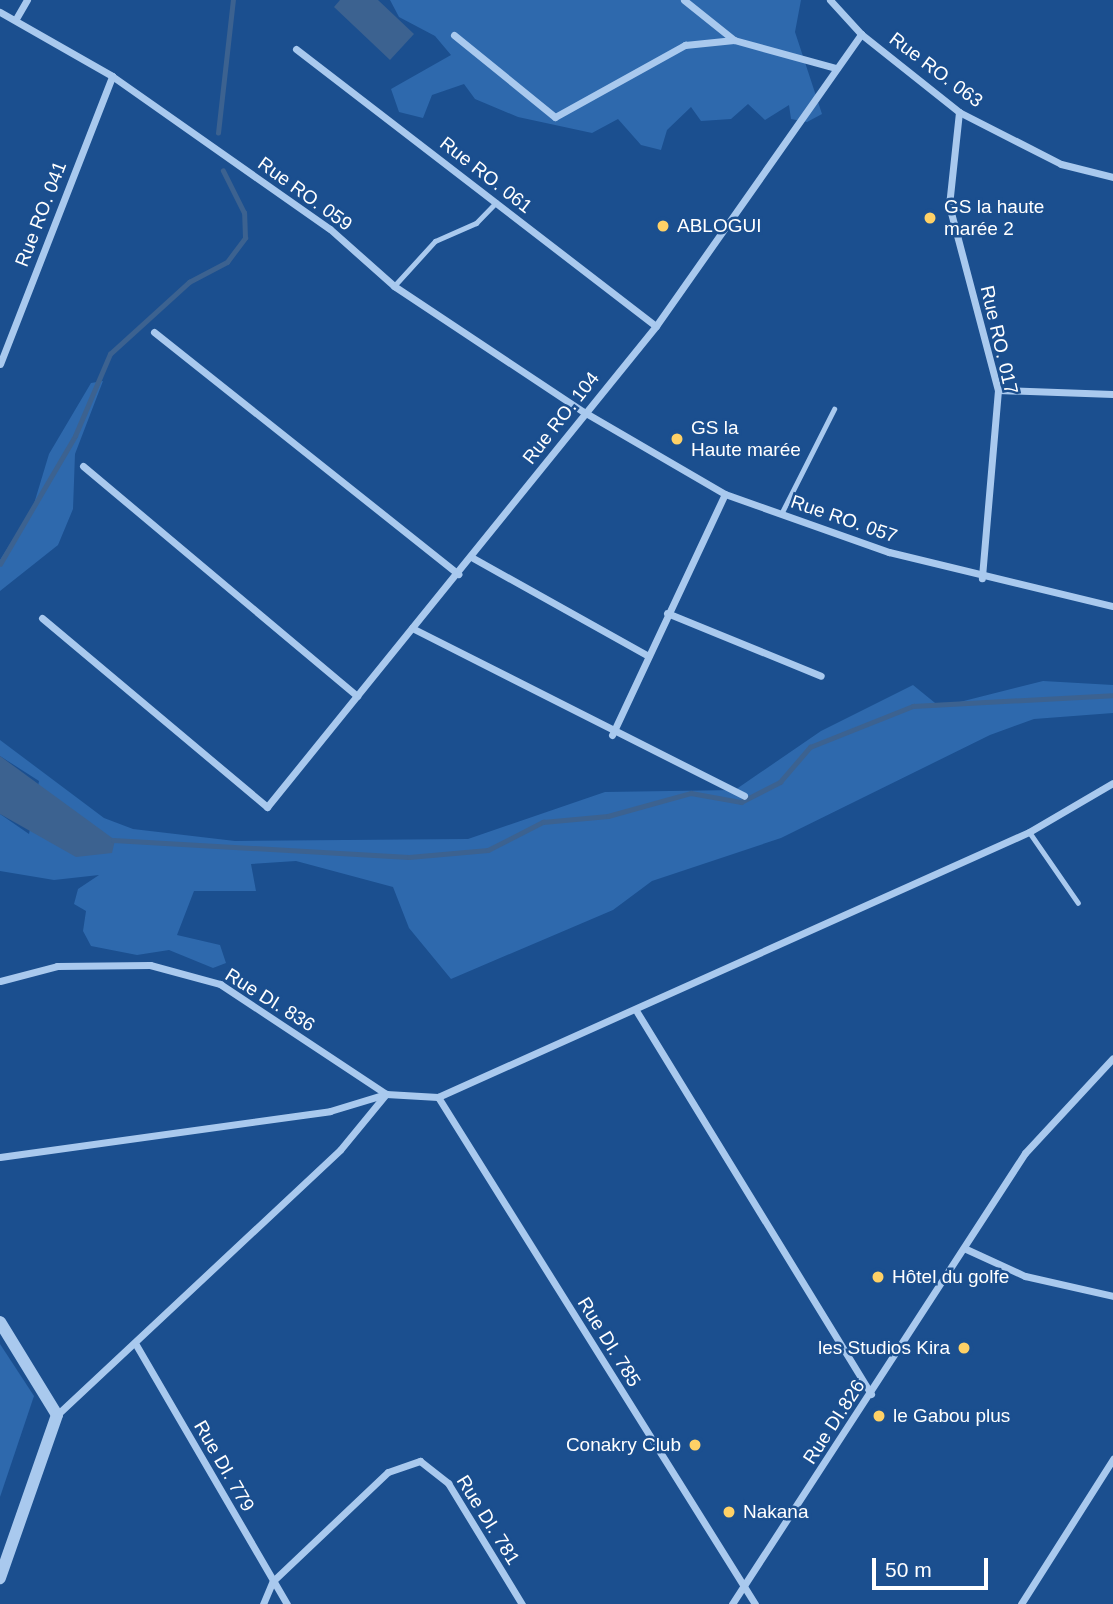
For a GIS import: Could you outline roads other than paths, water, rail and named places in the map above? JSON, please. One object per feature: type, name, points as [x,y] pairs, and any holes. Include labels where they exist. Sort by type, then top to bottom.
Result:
[{"type":"street","points":[[17,18],[27,0]]},
{"type":"street","points":[[684,0],[734,40]]},
{"type":"street","name":"Rue RO. 063","points":[[830,0],[861,34],[959,112],[1061,164],[1113,177]]},
{"type":"street","name":"Rue RO. 059","points":[[0,12],[17,18],[112,76],[330,229],[394,286],[584,412]]},
{"type":"street","name":"Rue RO. 104","points":[[41,618],[267,807],[412,628],[474,558],[584,412],[656,326],[861,34]]},
{"type":"street","points":[[454,35],[555,117],[685,45],[734,40],[836,68]]},
{"type":"street","name":"Rue RO. 061","points":[[296,49],[656,326]]},
{"type":"street","name":"Rue RO. 041","points":[[0,364],[112,76]]},
{"type":"street","name":"Rue RO. 017","points":[[959,112],[949,205],[998,390],[982,578]]},
{"type":"street","points":[[154,332],[458,574]]},
{"type":"street","points":[[998,390],[1113,394]]},
{"type":"street","name":"Rue RO. 057","points":[[584,412],[725,494],[982,578],[1113,606]]},
{"type":"street","points":[[83,466],[358,696]]},
{"type":"street","points":[[612,735],[725,494]]},
{"type":"street","points":[[474,558],[648,656]]},
{"type":"street","points":[[667,613],[821,676]]},
{"type":"street","points":[[412,628],[612,735],[744,796]]},
{"type":"street","points":[[0,1157],[330,1111],[386,1094],[438,1097],[637,1012],[1029,832],[1113,783]]},
{"type":"street","name":"Rue DI. 836","points":[[0,981],[57,966],[150,965],[220,984],[386,1094]]},
{"type":"street","points":[[637,1012],[871,1394]]},
{"type":"street","name":"Rue DI.826","points":[[732,1604],[966,1249],[1025,1153],[1113,1058]]},
{"type":"street","points":[[0,1578],[57,1415],[340,1150],[386,1094]]},
{"type":"street","name":"Rue DI. 785","points":[[438,1097],[755,1604]]},
{"type":"street","points":[[966,1249],[1025,1276],[1113,1296]]},
{"type":"street","points":[[0,1322],[57,1415]]},
{"type":"street","name":"Rue DI. 779","points":[[135,1343],[287,1604]]},
{"type":"street","points":[[1021,1604],[1113,1459]]},
{"type":"street","name":"Rue DI. 781","points":[[273,1581],[388,1472],[420,1461],[448,1483],[522,1604]]},
{"type":"street","points":[[263,1604],[273,1581]]},
{"type":"lane","points":[[394,286],[435,241],[476,223],[496,202]]},
{"type":"lane","points":[[781,514],[834,409]]},
{"type":"lane","points":[[1029,832],[1078,903]]},
{"type":"waterway","points":[[218,133],[233,0]]},
{"type":"waterway","points":[[0,564],[75,436],[110,354],[189,282],[227,262],[245,238],[244,213],[223,171]]},
{"type":"waterway","points":[[113,840],[409,857],[488,850],[543,822],[608,816],[691,793],[741,802],[780,782],[810,747],[913,706],[1113,695]]},
{"type":"place","name":"GS la haute marée 2","points":[[930,218]]},
{"type":"place","name":"ABLOGUI","points":[[663,226]]},
{"type":"place","name":"GS la Haute marée","points":[[677,439]]},
{"type":"place","name":"Hôtel du golfe","points":[[878,1277]]},
{"type":"place","name":"les Studios Kira","points":[[964,1348]]},
{"type":"place","name":"le Gabou plus","points":[[879,1416]]},
{"type":"place","name":"Conakry Club","points":[[695,1445]]},
{"type":"place","name":"Nakana","points":[[729,1512]]}]
